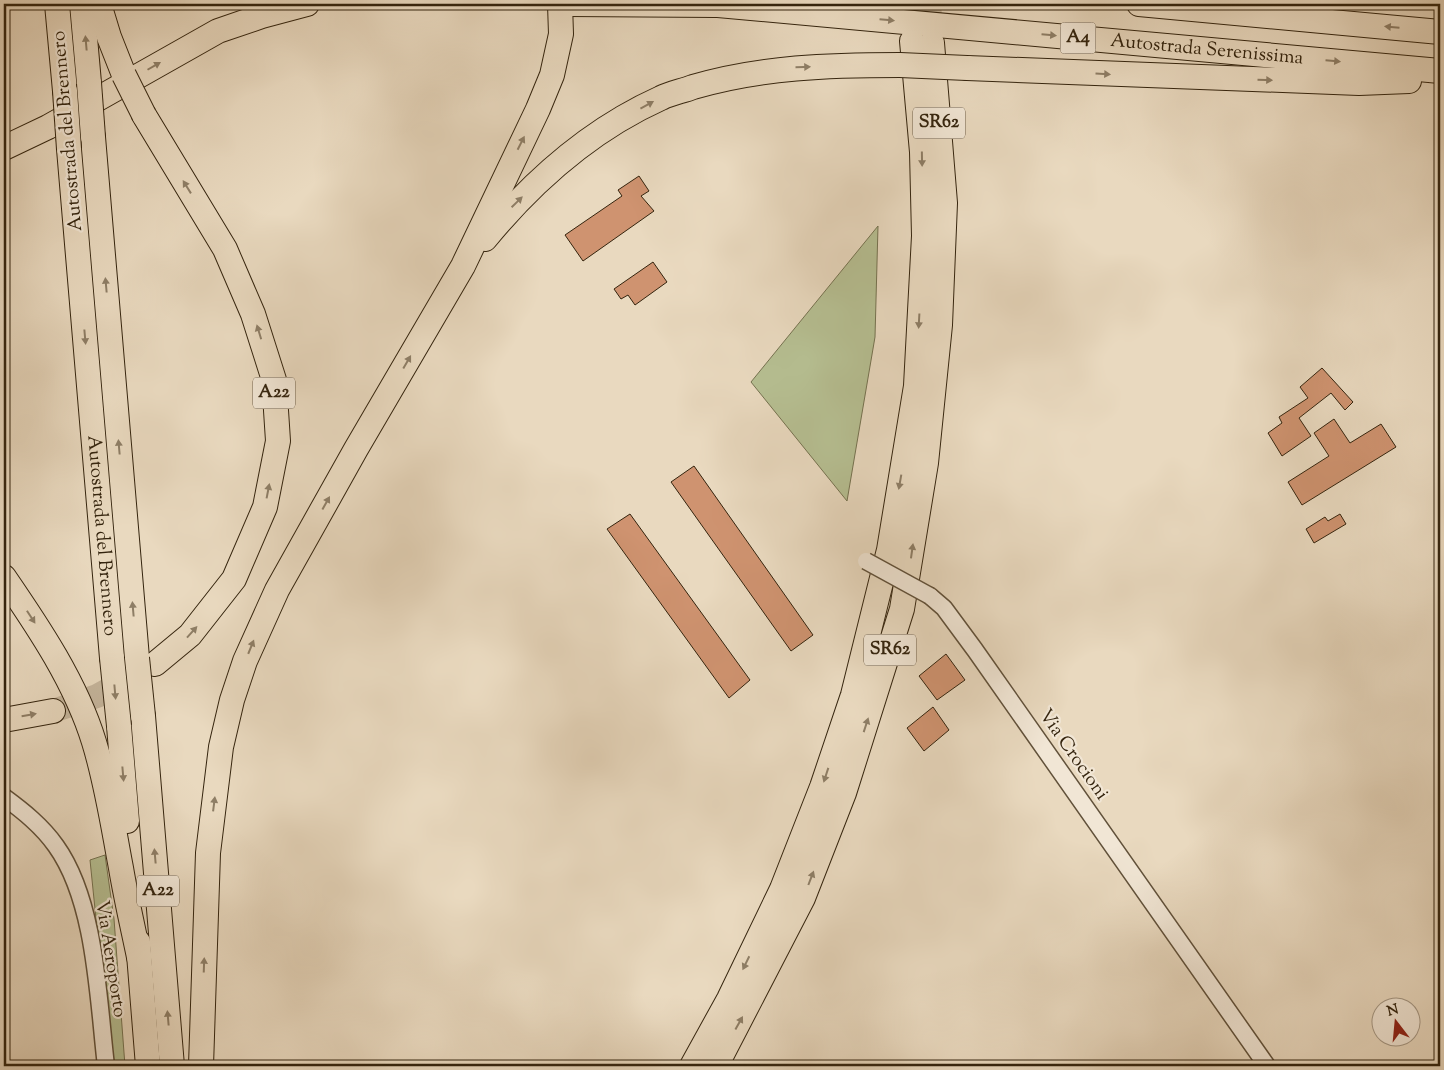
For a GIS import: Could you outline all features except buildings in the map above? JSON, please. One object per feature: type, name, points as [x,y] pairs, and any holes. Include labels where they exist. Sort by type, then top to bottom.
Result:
[{"type":"highway","points":[[51,4],[61,60]]},
{"type":"highway","name":"Autostrada del Brennero","points":[[57,4],[148,1066]]},
{"type":"highway","name":"Autostrada del Brennero","points":[[82,4],[93,137],[146,661],[143,716],[172,1066]]},
{"type":"highway","name":"A22","points":[[99,4],[109,37],[124,75],[144,115],[225,249],[253,314],[274,380],[278,441],[265,507],[234,579],[190,635],[146,661]]},
{"type":"highway","points":[[4,148],[48,127],[218,31],[307,4]]},
{"type":"highway","points":[[201,1066],[208,853],[221,747],[232,700],[245,661],[277,590],[356,448],[463,266],[538,109],[552,74],[561,34],[560,4]]},
{"type":"highway","name":"Autostrada Serenissima","points":[[569,4],[712,4],[1440,71]]},
{"type":"highway","name":"Autostrada Serenissima","points":[[1139,4],[1440,32]]},
{"type":"highway","points":[[1256,4],[1343,23]]},
{"type":"highway","name":"SR62","points":[[692,1066],[728,999],[782,890],[822,787],[853,694],[889,550],[916,386],[924,236],[922,42],[945,203],[940,326],[926,463],[902,609],[844,793],[803,898],[716,1066]]},
{"type":"highway","points":[[463,266],[511,207],[553,167],[605,129],[661,97],[714,81],[793,67],[900,65],[1359,83],[1440,80]]},
{"type":"highway","name":"A22","points":[[4,577],[33,619],[75,695],[94,741],[109,796],[139,957]]},
{"type":"highway","points":[[4,720],[53,711]]},
{"type":"street","name":"Via Crocioni","points":[[866,561],[930,596],[944,608],[1267,1066]]},
{"type":"street","name":"Via Aeroporto","points":[[4,797],[40,826],[57,846],[76,883],[84,905],[106,1066]]},
{"type":"green space","points":[[878,226],[875,337],[847,501],[751,382]]},
{"type":"green space","points":[[105,855],[114,919],[125,1066],[111,1066],[90,860]]},
{"type":"tunnel","points":[[907,4],[912,41]]},
{"type":"tunnel","points":[[929,4],[932,43]]},
{"type":"tunnel","points":[[53,711],[97,696],[155,664]]}]
